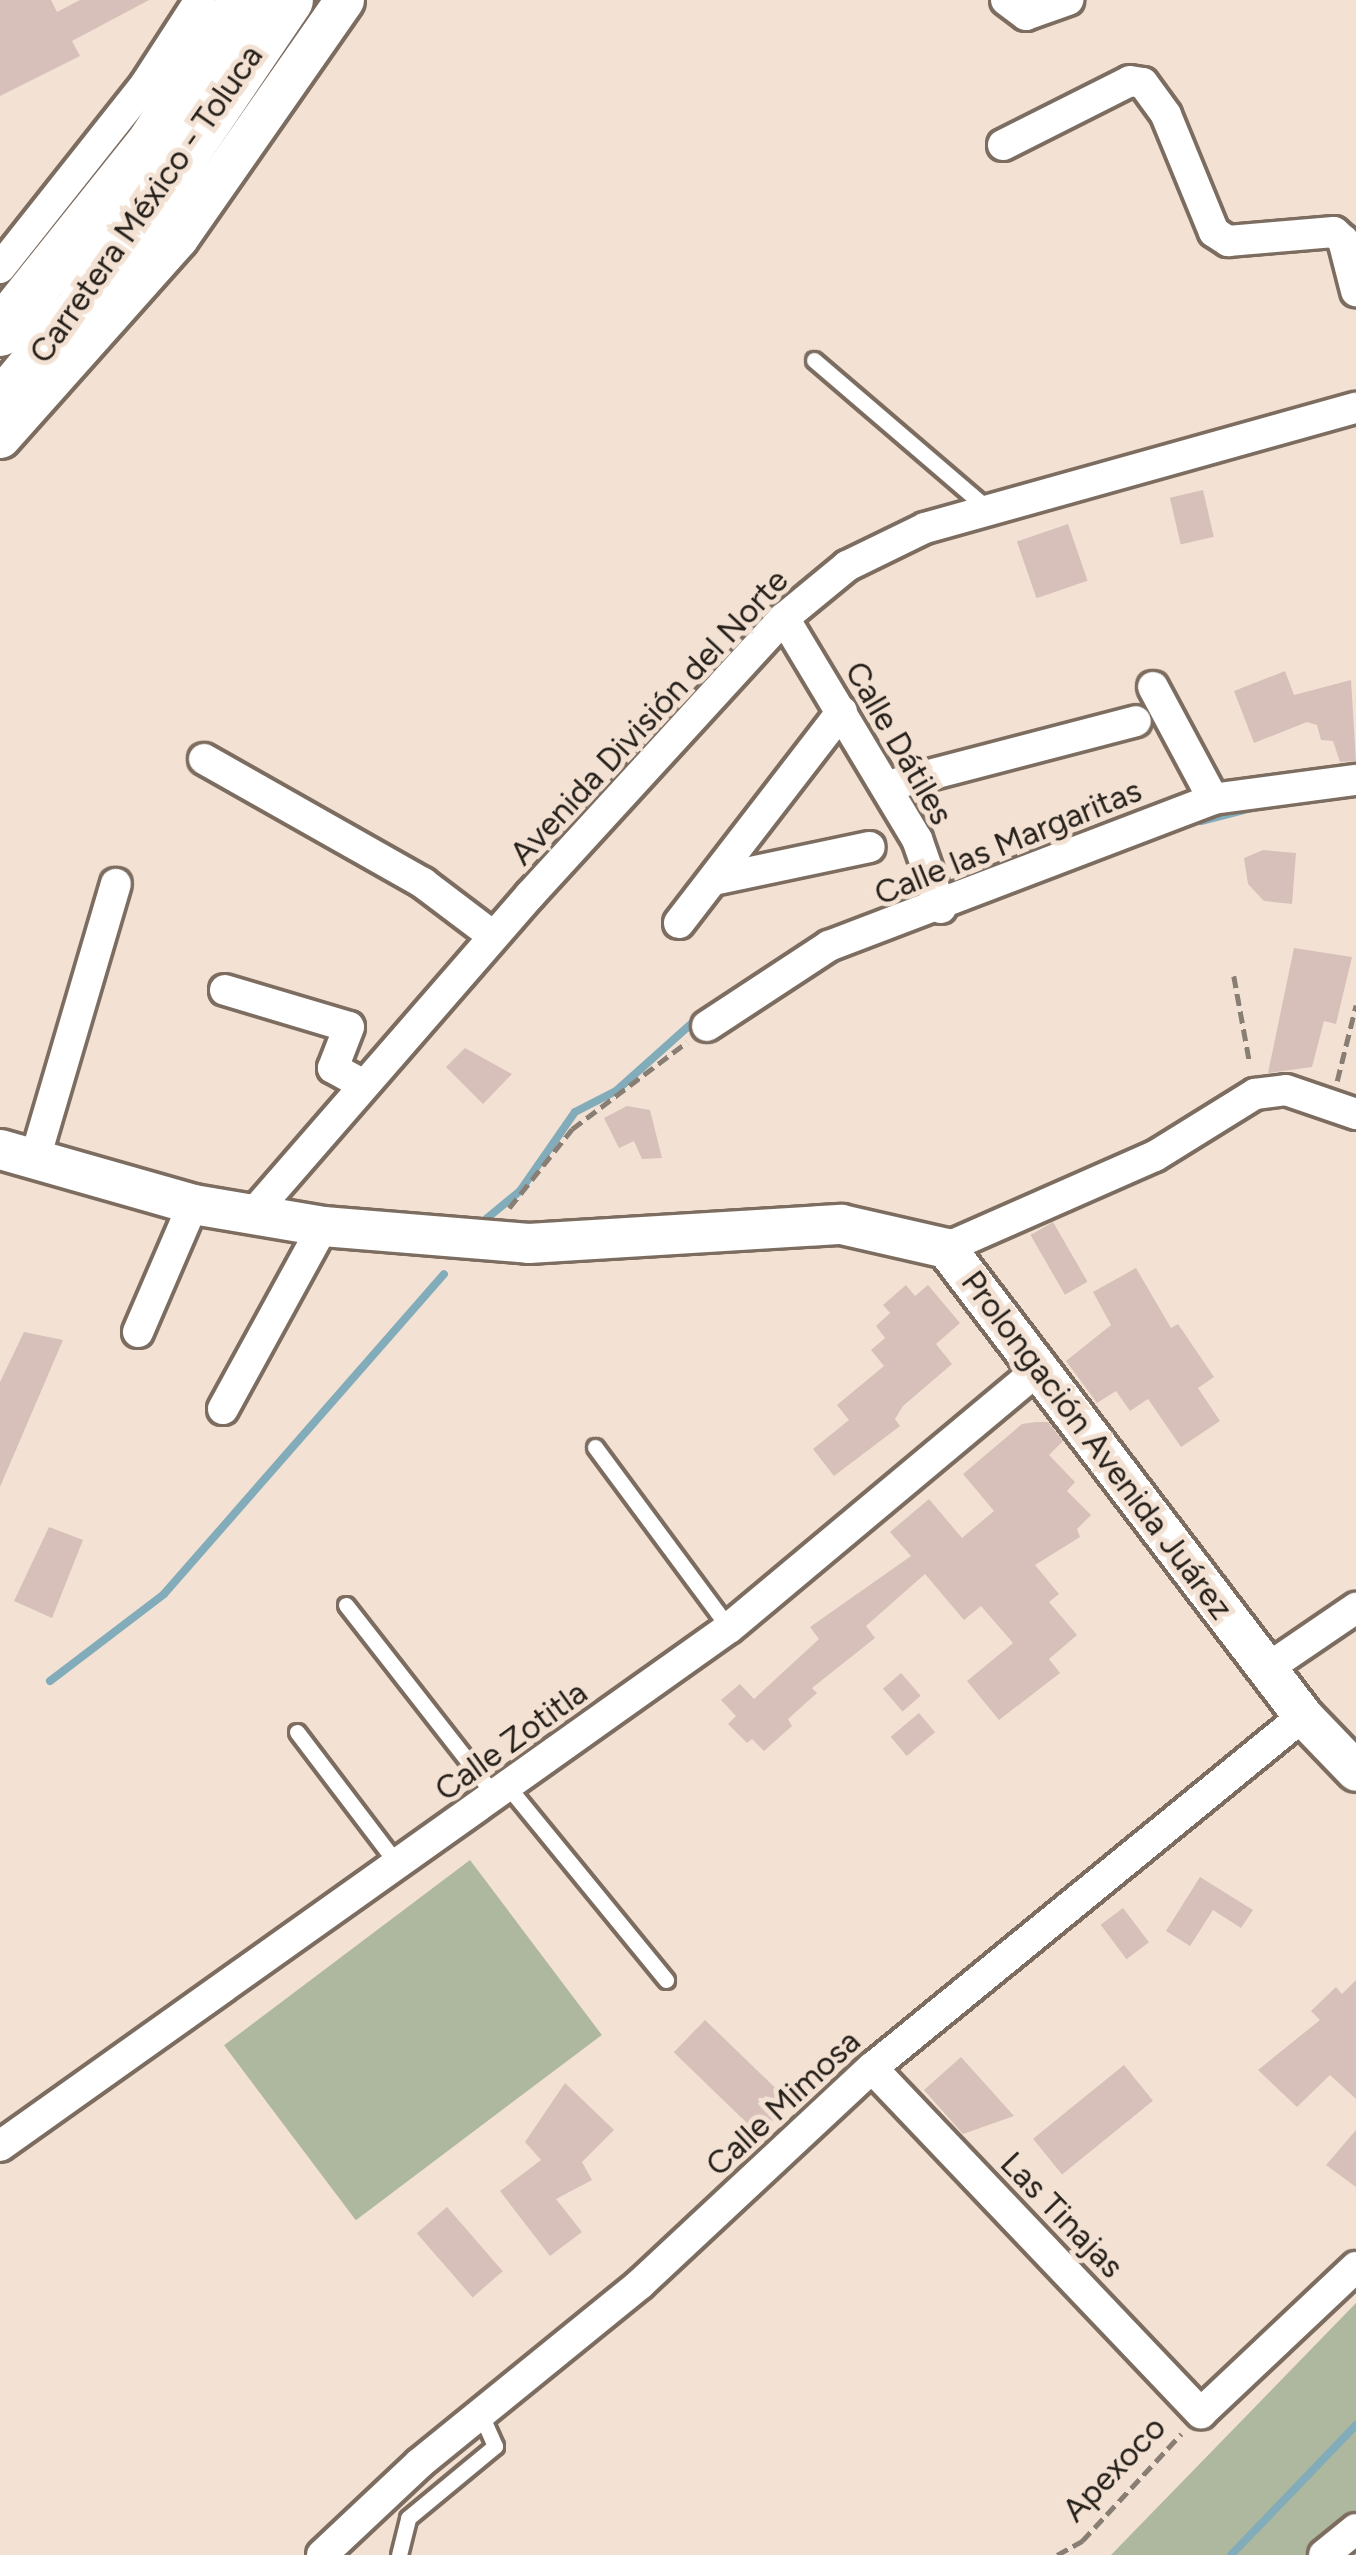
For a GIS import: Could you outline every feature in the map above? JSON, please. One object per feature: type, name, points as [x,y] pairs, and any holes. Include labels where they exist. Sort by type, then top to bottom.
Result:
[{"type":"main road","name":"Carretera México - Toluca","points":[[0,332],[151,143],[244,0]]},
{"type":"main road","name":"Carretera México - Toluca","points":[[0,405],[82,306],[289,0]]},
{"type":"street","points":[[0,438],[178,238],[344,0]]},
{"type":"street","points":[[1006,0],[1026,15],[1068,0]]},
{"type":"street","points":[[0,268],[188,6]]},
{"type":"street","points":[[1003,145],[1130,81],[1143,83],[1166,115],[1214,232],[1228,241],[1334,232],[1343,240],[1356,291]]},
{"type":"street","name":"Avenida División del Norte","points":[[251,1216],[494,936],[784,618],[848,566],[925,528],[1356,408]]},
{"type":"street","name":"Calle Dátiles","points":[[784,618],[917,839],[940,908]]},
{"type":"street","points":[[1154,687],[1213,799]]},
{"type":"street","points":[[680,923],[842,712]]},
{"type":"street","points":[[887,786],[1136,721]]},
{"type":"street","points":[[204,759],[423,883],[494,936]]},
{"type":"street","name":"Calle las Margaritas","points":[[707,1026],[829,946],[940,908],[1213,799],[1356,780]]},
{"type":"street","points":[[713,880],[871,847]]},
{"type":"street","points":[[26,1151],[116,884]]},
{"type":"street","points":[[225,990],[350,1027],[333,1067],[364,1085]]},
{"type":"street","points":[[946,1248],[1155,1156],[1256,1094],[1286,1090],[1343,1113]]},
{"type":"street","name":"Prolongación Avenida Juárez","points":[[26,1151],[193,1204],[323,1226],[528,1243],[841,1224],[914,1234],[946,1248],[1042,1366],[1303,1715],[1356,1771]]},
{"type":"street","points":[[138,1333],[193,1204]]},
{"type":"street","points":[[223,1408],[323,1226]]},
{"type":"street","name":"Calle Zotitla","points":[[0,2146],[729,1628],[1042,1366]]},
{"type":"street","points":[[1268,1668],[1356,1608]]},
{"type":"street","name":"Calle Mimosa","points":[[322,2555],[640,2284],[872,2068],[1303,1715]]},
{"type":"street","name":"Las Tinajas","points":[[872,2068],[1201,2413]]},
{"type":"street","points":[[1201,2413],[1356,2267]]},
{"type":"street","points":[[1324,2555],[1356,2529]]},
{"type":"lane","points":[[814,360],[989,510]]},
{"type":"lane","points":[[595,1448],[729,1628]]},
{"type":"lane","points":[[346,1605],[666,1981]]},
{"type":"lane","points":[[297,1732],[398,1865]]},
{"type":"lane","points":[[399,2555],[408,2518],[495,2446],[481,2415]]},
{"type":"path","points":[[1234,976],[1256,1094]]},
{"type":"path","points":[[1343,1113],[1356,1005]]},
{"type":"path","points":[[527,1193],[572,1129],[707,1026]]},
{"type":"path","name":"Apexoco","points":[[1057,2555],[1082,2541],[1201,2413]]},
{"type":"green space","points":[[470,1860],[602,2035],[356,2220],[224,2045]]},
{"type":"green space","points":[[1356,2303],[1356,2547],[1346,2555],[1111,2555]]},
{"type":"building","points":[[0,0],[51,0],[57,12],[80,0],[149,0],[72,41],[80,56],[0,96]]},
{"type":"building","points":[[1203,490],[1214,537],[1181,544],[1170,498]]},
{"type":"building","points":[[1068,524],[1088,581],[1036,598],[1017,542]]},
{"type":"building","points":[[1285,671],[1294,695],[1351,680],[1356,761],[1340,762],[1333,741],[1321,740],[1317,725],[1307,722],[1254,743],[1234,691]]},
{"type":"building","points":[[1263,850],[1296,853],[1292,904],[1264,901],[1248,884],[1244,858]]},
{"type":"building","points":[[1294,948],[1352,957],[1336,1024],[1324,1021],[1312,1067],[1268,1073]]},
{"type":"building","points":[[465,1048],[512,1074],[483,1104],[446,1067]]},
{"type":"building","points":[[627,1106],[650,1110],[662,1158],[642,1159],[634,1141],[619,1148],[604,1118]]},
{"type":"building","points":[[1053,1222],[1088,1282],[1065,1295],[1030,1235]]},
{"type":"building","points":[[1136,1268],[1171,1328],[1178,1324],[1214,1377],[1198,1388],[1220,1421],[1181,1447],[1148,1399],[1130,1411],[1116,1391],[1097,1403],[1066,1361],[1111,1325],[1093,1292]]},
{"type":"building","points":[[906,1285],[915,1296],[928,1285],[960,1323],[936,1344],[952,1364],[903,1406],[895,1419],[900,1426],[834,1476],[813,1449],[849,1420],[837,1405],[884,1366],[871,1350],[885,1338],[876,1326],[890,1313],[883,1305]]},
{"type":"building","points":[[24,1332],[63,1340],[0,1487],[0,1382]]},
{"type":"building","points":[[1048,1422],[1063,1441],[1049,1455],[1075,1482],[1067,1491],[1091,1515],[1077,1529],[1080,1537],[1035,1565],[1059,1594],[1049,1602],[1077,1635],[1049,1659],[1060,1673],[999,1720],[967,1681],[1013,1643],[981,1606],[964,1620],[925,1574],[866,1626],[875,1638],[812,1688],[817,1693],[788,1719],[792,1726],[764,1751],[752,1739],[747,1743],[728,1724],[736,1716],[721,1700],[740,1684],[754,1699],[819,1639],[810,1627],[911,1556],[890,1532],[929,1499],[962,1538],[994,1511],[963,1474],[1022,1424]]},
{"type":"building","points":[[49,1527],[83,1540],[52,1618],[14,1601]]},
{"type":"building","points":[[901,1673],[921,1696],[903,1711],[883,1689]]},
{"type":"building","points":[[919,1713],[935,1732],[907,1756],[891,1737]]},
{"type":"building","points":[[1200,1877],[1253,1910],[1241,1928],[1213,1910],[1190,1946],[1166,1931]]},
{"type":"building","points":[[1123,1908],[1149,1942],[1127,1959],[1101,1925]]},
{"type":"building","points":[[1356,1980],[1356,2099],[1330,2075],[1297,2107],[1258,2070],[1320,2020],[1311,2011],[1336,1987],[1342,1994]]},
{"type":"building","points":[[705,2020],[791,2103],[759,2135],[674,2052]]},
{"type":"building","points":[[961,2057],[1014,2116],[963,2134],[924,2090]]},
{"type":"building","points":[[1124,2065],[1153,2101],[1062,2174],[1033,2139]]},
{"type":"building","points":[[565,2083],[614,2130],[582,2162],[592,2180],[556,2199],[582,2232],[550,2256],[500,2191],[541,2160],[525,2142]]},
{"type":"building","points":[[1356,2130],[1356,2187],[1326,2165]]},
{"type":"building","points":[[447,2207],[503,2271],[473,2297],[417,2233]]},
{"type":"waterway","points":[[1201,821],[1252,808]]},
{"type":"waterway","points":[[486,1219],[520,1191],[575,1112],[616,1091],[700,1016]]},
{"type":"waterway","points":[[50,1681],[164,1594],[444,1274]]},
{"type":"waterway","points":[[1231,2555],[1356,2425]]}]
